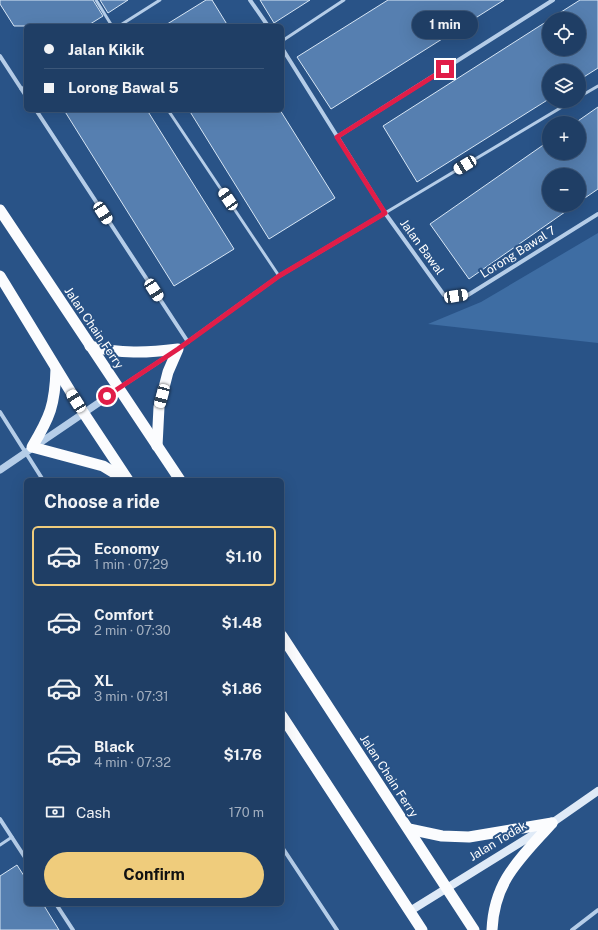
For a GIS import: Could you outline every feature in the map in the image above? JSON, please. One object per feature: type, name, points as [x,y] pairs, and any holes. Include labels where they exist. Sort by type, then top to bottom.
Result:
[{"type":"highway","name":"Jalan Chain Ferry","points":[[0,210],[179,478]]},
{"type":"highway","points":[[0,276],[83,412],[126,478]]},
{"type":"highway","points":[[90,346],[110,352],[129,353],[148,353],[178,349]]},
{"type":"highway","points":[[157,446],[159,407],[168,372],[178,349]]},
{"type":"highway","points":[[56,368],[55,395],[47,422],[28,450],[103,466],[124,478]]},
{"type":"highway","name":"Jalan Chain Ferry","points":[[284,639],[474,930]]},
{"type":"highway","points":[[284,719],[422,930]]},
{"type":"highway","points":[[409,829],[442,836],[469,837],[552,823]]},
{"type":"highway","points":[[492,930],[493,910],[501,887],[516,863],[552,823]]},
{"type":"main road","name":"Jalan Todak","points":[[410,911],[446,887],[552,823],[598,791]]},
{"type":"street","points":[[250,0],[267,24]]},
{"type":"street","points":[[337,137],[553,0]]},
{"type":"street","name":"Jalan Bawal","points":[[284,51],[385,213],[444,295]]},
{"type":"street","points":[[0,56],[24,92]]},
{"type":"street","points":[[37,112],[188,342]]},
{"type":"street","points":[[0,470],[83,412],[178,349],[279,276],[385,213]]},
{"type":"street","name":"Lorong Bawal 7","points":[[444,295],[468,295],[598,214]]},
{"type":"street","points":[[0,412],[28,450],[42,478]]},
{"type":"street","points":[[0,819],[24,856]]},
{"type":"street","points":[[284,849],[337,930]]},
{"type":"street","points":[[57,906],[73,930]]},
{"type":"street","points":[[572,930],[598,910]]},
{"type":"lane","points":[[96,0],[111,24]]},
{"type":"lane","points":[[121,24],[160,0]]},
{"type":"lane","points":[[284,40],[344,0]]},
{"type":"lane","points":[[586,93],[598,86]]},
{"type":"lane","points":[[385,213],[560,108]]},
{"type":"lane","points":[[169,112],[279,276]]},
{"type":"lane","points":[[0,845],[12,837]]},
{"type":"shaded area","points":[[598,233],[598,343],[428,324],[481,302]]},
{"type":"building","points":[[0,0],[93,0],[103,16],[90,24],[24,24],[24,26],[14,26],[0,4]]},
{"type":"building","points":[[100,0],[128,0],[108,13]]},
{"type":"building","points":[[206,0],[212,0],[227,24],[167,24]]},
{"type":"building","points":[[260,0],[310,0],[274,23]]},
{"type":"building","points":[[388,0],[504,0],[331,109],[297,57]]},
{"type":"building","points":[[580,0],[598,0],[598,68],[586,76],[586,64],[542,64],[542,103],[417,182],[383,126],[542,24],[542,56],[586,56],[586,12],[561,12]]},
{"type":"building","points":[[598,107],[598,189],[586,197],[586,168],[542,168],[542,212],[565,212],[469,279],[430,224],[542,146],[542,160],[586,160],[585,116]]},
{"type":"building","points":[[65,112],[148,112],[234,249],[174,286]]},
{"type":"building","points":[[190,112],[281,112],[335,198],[269,239]]},
{"type":"building","points":[[17,865],[24,876],[24,906],[44,906],[59,930],[0,930],[0,876]]},
{"type":"route","points":[[107,396],[178,349],[279,276],[385,213],[337,137],[445,69]]}]
